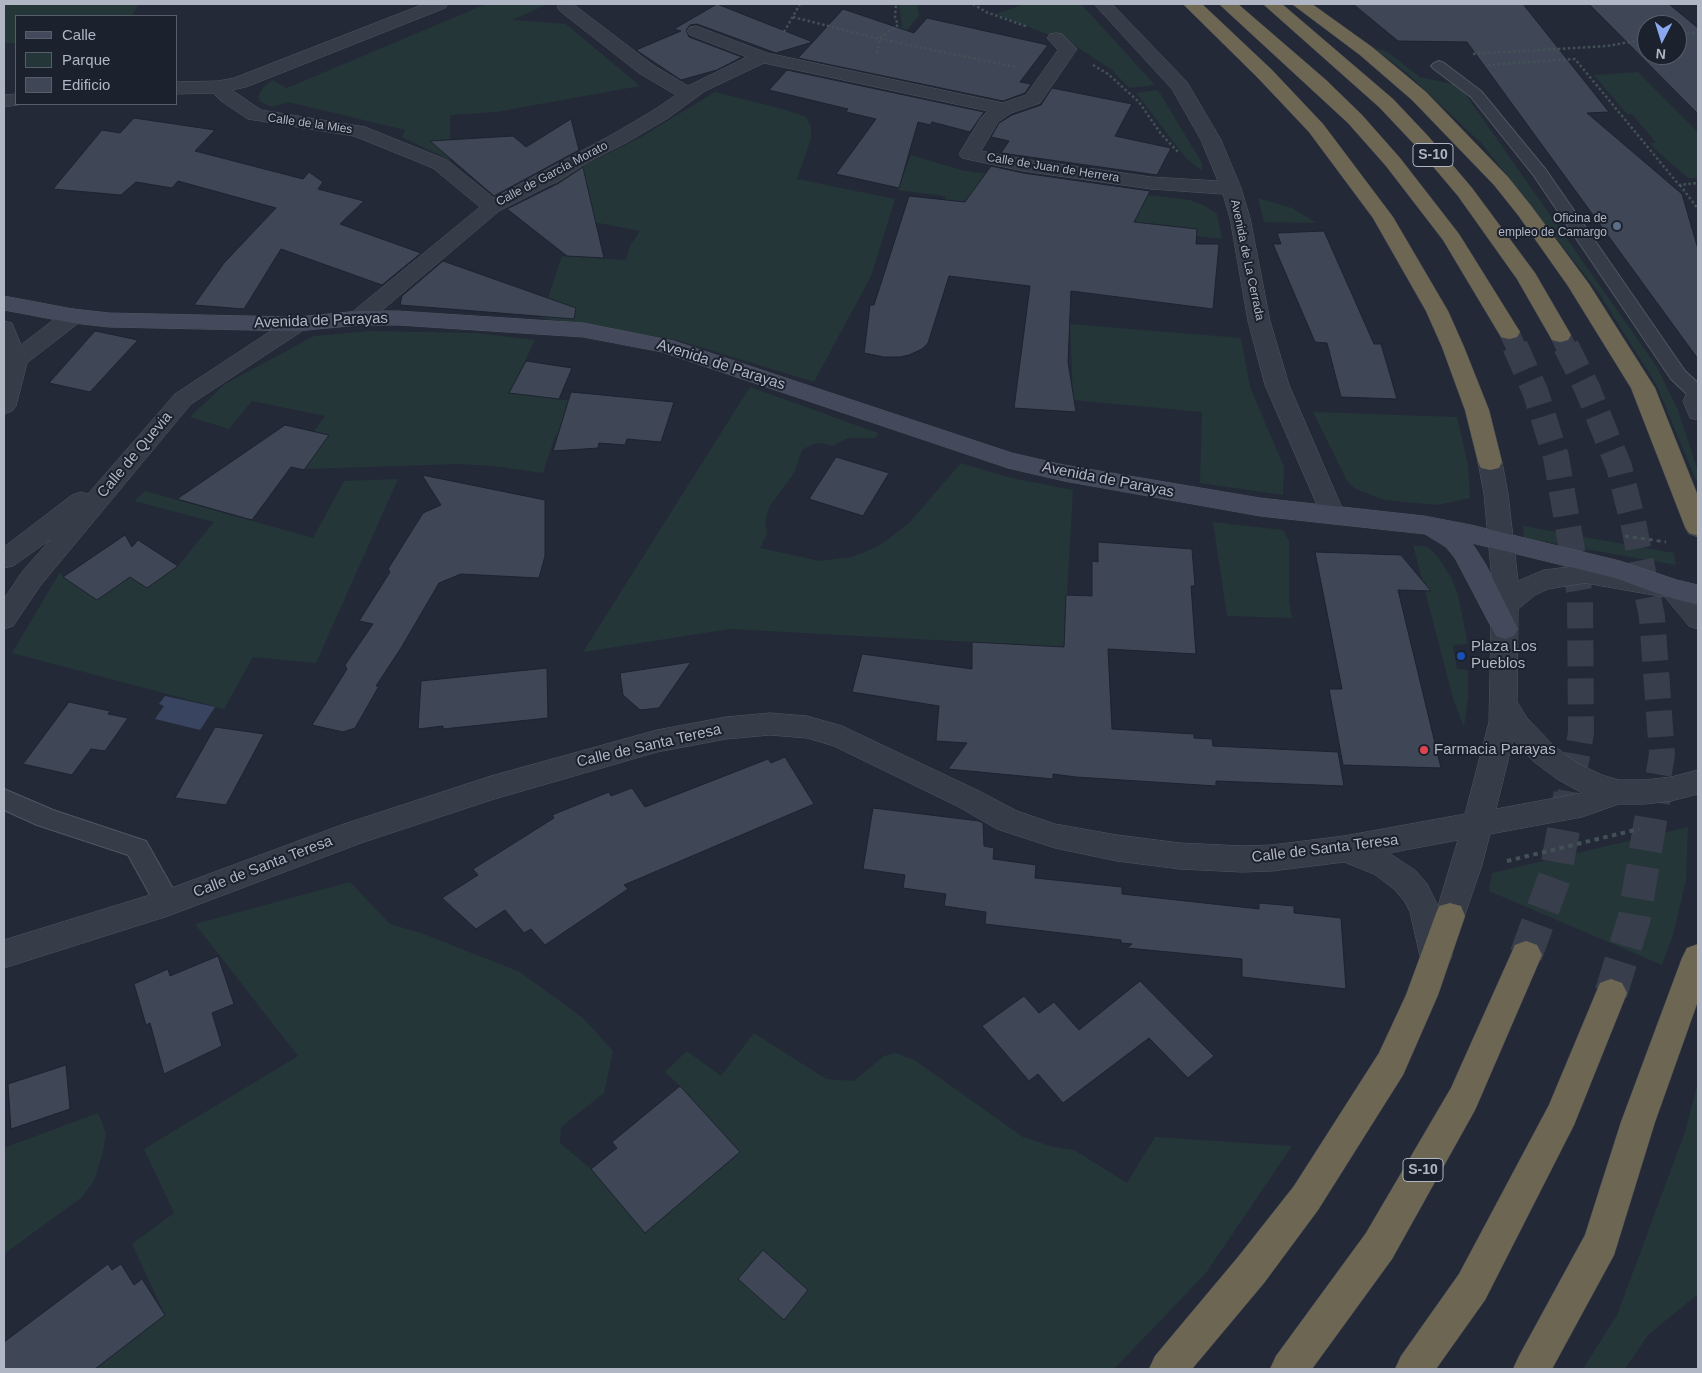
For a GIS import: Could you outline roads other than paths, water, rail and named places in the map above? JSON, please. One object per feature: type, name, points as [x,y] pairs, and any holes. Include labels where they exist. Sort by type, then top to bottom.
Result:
[{"type":"highway","points":[[1192,4],[1277,86],[1316,128],[1382,217],[1437,311],[1453,347],[1477,410],[1490,462]]},
{"type":"highway","name":"S-10","points":[[1228,4],[1319,84],[1355,119],[1393,162],[1452,238],[1509,332]]},
{"type":"highway","name":"S-10","points":[[1272,4],[1386,104],[1421,140],[1465,192],[1527,278],[1560,335]]},
{"type":"highway","points":[[1301,4],[1366,51],[1418,96],[1448,124],[1501,181],[1525,211],[1578,284],[1643,388],[1698,527]]},
{"type":"highway","points":[[1168,1369],[1251,1270],[1306,1198],[1392,1064],[1422,995],[1450,916]]},
{"type":"highway","name":"S-10","points":[[1289,1369],[1379,1246],[1419,1177],[1463,1099],[1526,955]]},
{"type":"highway","points":[[1532,1369],[1601,1242],[1638,1122],[1698,958]]},
{"type":"highway","points":[[1414,1369],[1472,1287],[1562,1114],[1611,993]]},
{"type":"street","points":[[178,88],[218,87],[239,83],[439,4]]},
{"type":"street","name":"Avenida de La Cerrada","points":[[1103,4],[1180,86],[1211,140],[1231,188],[1240,218],[1259,322],[1277,385],[1333,515]]},
{"type":"street","points":[[566,7],[646,70],[688,94]]},
{"type":"street","points":[[696,32],[762,57],[1004,109],[1032,99],[1050,74],[1062,43]]},
{"type":"street","name":"Calle de García Morato","points":[[359,318],[492,207],[551,177],[581,158],[622,137],[660,114],[698,86],[762,57]]},
{"type":"street","name":"Calle de la Mies","points":[[218,87],[228,97],[255,115],[358,131],[440,164],[492,207]]},
{"type":"street","name":"Calle de Juan de Herrera","points":[[1004,109],[991,118],[969,154],[1023,166],[1150,183],[1231,188]]},
{"type":"street","name":"Avenida de Parayas","points":[[4,303],[73,316],[161,323],[297,324],[359,318],[398,318],[583,330],[666,346],[1008,460],[1064,473],[1200,498],[1424,525]]},
{"type":"street","points":[[16,360],[73,316]]},
{"type":"street","name":"Calle de Quevia","points":[[4,619],[31,580],[183,399],[297,324]]},
{"type":"street","points":[[4,328],[16,360],[4,405]]},
{"type":"street","points":[[1450,916],[1460,890],[1503,722],[1506,617],[1501,540],[1490,462]]},
{"type":"street","points":[[6,554],[32,540],[125,466]]},
{"type":"street","points":[[1424,525],[1501,540],[1620,570],[1673,589],[1698,619]]},
{"type":"street","points":[[1424,525],[1456,541],[1506,617]]},
{"type":"street","points":[[1506,617],[1526,588],[1544,580],[1563,576],[1585,574],[1615,578],[1698,595]]},
{"type":"street","points":[[1504,704],[1517,726],[1544,753],[1568,771],[1594,785],[1619,792],[1645,792],[1671,789],[1698,782]]},
{"type":"street","name":"Calle de Santa Teresa","points":[[4,954],[168,903],[354,833],[575,763],[657,741],[726,728],[770,724],[808,727],[842,737],[969,798],[1007,820],[1055,836],[1117,848],[1180,856],[1242,860],[1344,849],[1582,805],[1619,792]]},
{"type":"street","points":[[1344,849],[1384,864],[1405,880],[1416,893],[1425,911],[1436,956]]},
{"type":"lane","points":[[1439,66],[1476,94],[1540,173],[1678,375],[1698,398]]},
{"type":"lane","points":[[4,799],[46,818],[137,848],[168,903]]},
{"type":"water","points":[[165,696],[215,707],[200,730],[155,719],[164,706],[159,704]]},
{"type":"tunnel","points":[[1509,332],[1516,347]]},
{"type":"tunnel","points":[[1560,335],[1566,347]]},
{"type":"tunnel","points":[[1515,346],[1535,391],[1556,457],[1580,596],[1581,733],[1570,795]]},
{"type":"tunnel","points":[[1566,346],[1587,388],[1619,467],[1633,522],[1652,617],[1662,755],[1655,795]]},
{"type":"tunnel","points":[[1526,955],[1555,876],[1570,794]]},
{"type":"tunnel","points":[[1611,993],[1634,919],[1655,794]]},
{"type":"place","name":"Oficina de empleo de Camargo","points":[[1617,226]]},
{"type":"place","name":"Plaza Los Pueblos","points":[[1461,656]]},
{"type":"place","name":"Farmacia Parayas","points":[[1424,750]]}]
